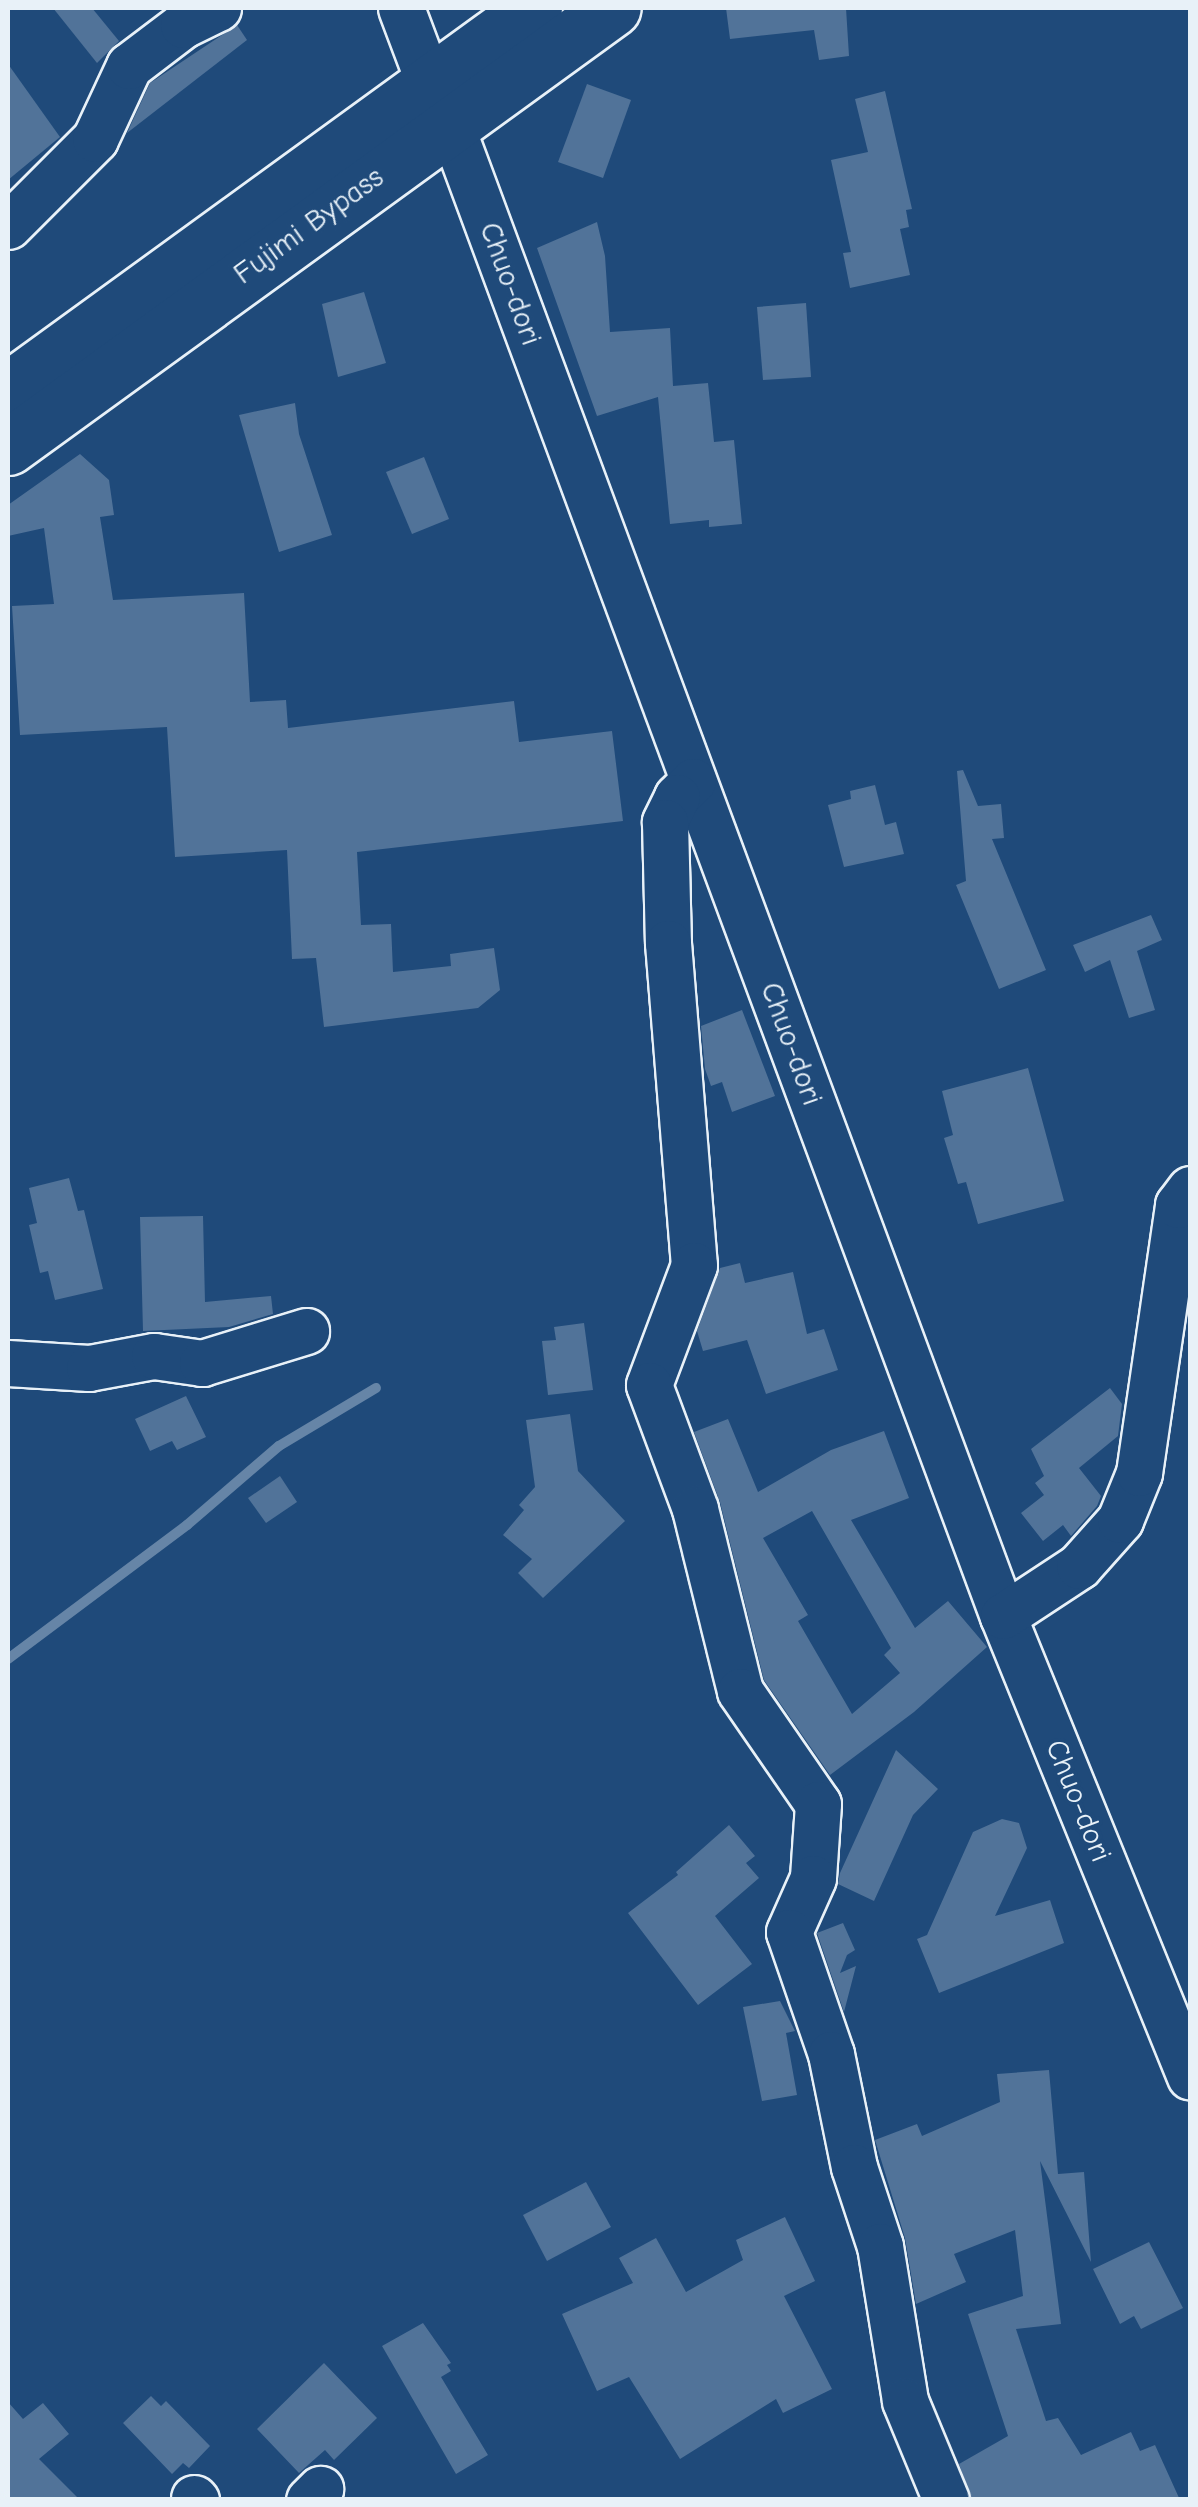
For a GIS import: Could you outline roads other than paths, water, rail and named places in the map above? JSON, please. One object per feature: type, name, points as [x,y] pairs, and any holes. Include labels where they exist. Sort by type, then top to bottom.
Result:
[{"type":"highway","name":"Fujimi Bypass","points":[[8,447],[440,104],[534,8]]},
{"type":"highway","name":"Fujimi Bypass","points":[[8,390],[440,104],[612,8]]},
{"type":"street","points":[[8,226],[95,139],[129,66],[184,24],[218,8]]},
{"type":"street","name":"Chuo-dori","points":[[401,8],[1003,1616],[1190,2077]]},
{"type":"street","points":[[693,781],[676,797],[665,822],[668,942],[694,1265],[649,1385],[695,1509],[740,1691],[818,1804],[814,1878],[789,1932],[831,2054],[854,2167],[880,2246],[905,2401],[946,2500]]},
{"type":"street","points":[[1003,1616],[1079,1566],[1120,1520],[1139,1473],[1178,1205],[1190,1188]]},
{"type":"street","points":[[8,1363],[89,1368],[154,1356],[202,1363],[306,1331]]},
{"type":"waterway","points":[[8,1659],[187,1525],[279,1446],[376,1388]]}]
